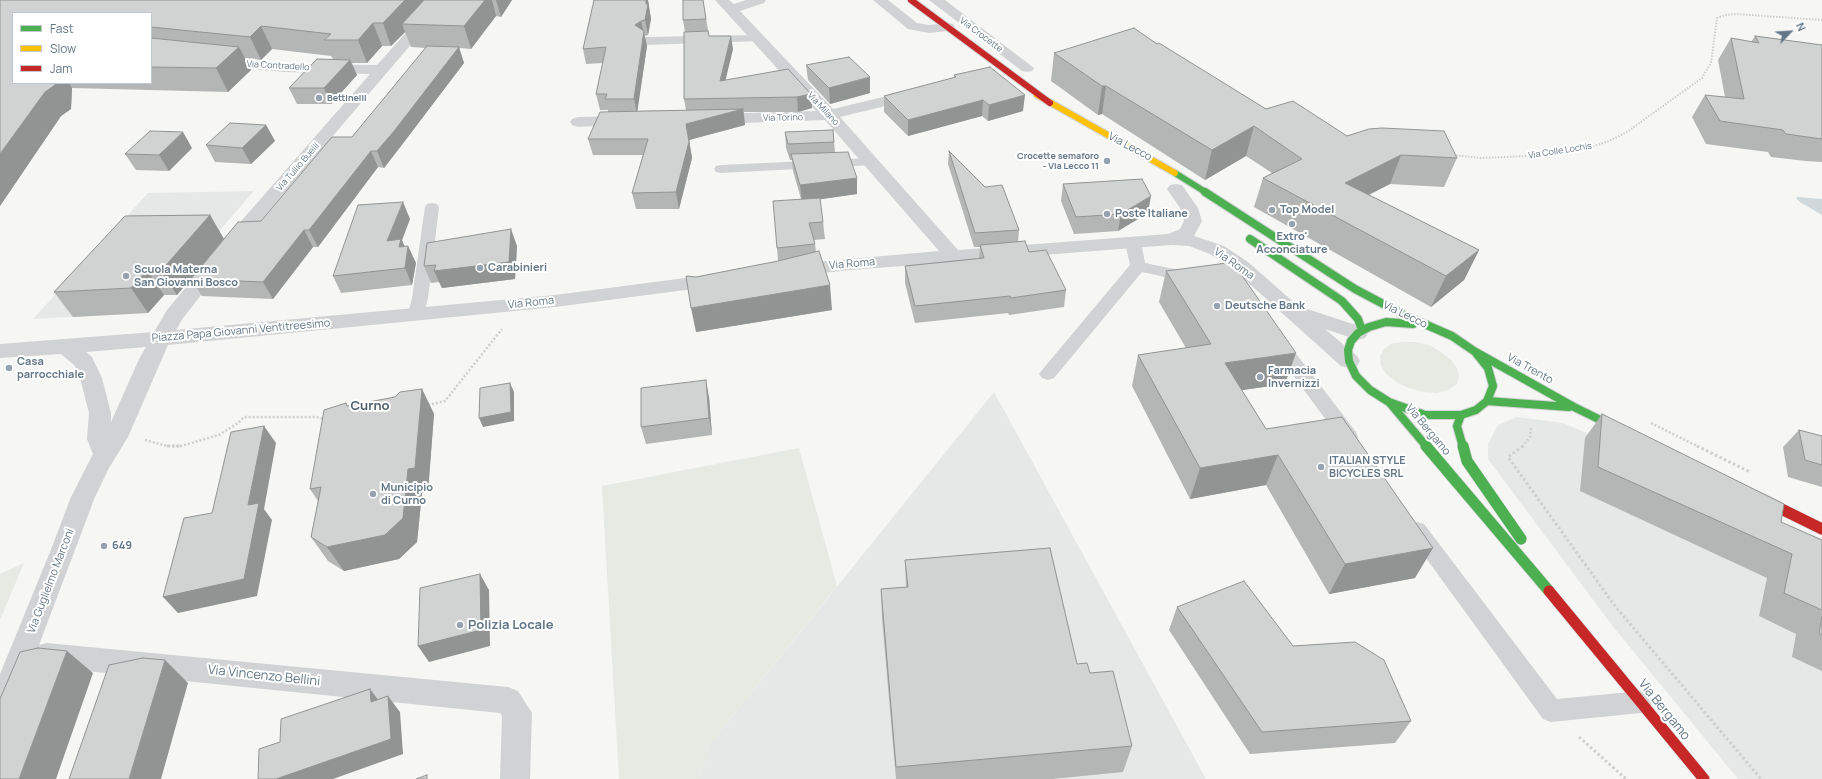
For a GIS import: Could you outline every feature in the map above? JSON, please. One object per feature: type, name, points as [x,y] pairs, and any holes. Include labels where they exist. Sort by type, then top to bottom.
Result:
[{"type":"main road","name":"Via Lecco","points":[[911,0],[1037,94],[1127,157]]},
{"type":"main road","name":"Via Lecco","points":[[1037,94],[1096,129],[1156,161],[1355,289],[1431,328]]},
{"type":"main road","points":[[1173,187],[1195,202]]},
{"type":"main road","points":[[1241,233],[1342,301],[1358,319],[1360,331],[1351,341],[1348,350],[1349,361]]},
{"type":"main road","name":"Via Lecco","points":[[1360,331],[1386,322],[1409,323],[1431,328]]},
{"type":"main road","name":"Via Trento","points":[[1431,328],[1452,336],[1474,351],[1574,407],[1631,435]]},
{"type":"main road","name":"Via Trento","points":[[1474,351],[1488,368],[1493,386],[1487,401],[1574,407]]},
{"type":"main road","name":"Via Roma","points":[[1349,361],[1356,376],[1370,390],[1389,402]]},
{"type":"main road","points":[[1461,415],[1476,410],[1487,401]]},
{"type":"main road","name":"Via Bergamo","points":[[1389,402],[1425,414],[1444,416],[1461,415],[1458,426],[1467,461],[1526,546]]},
{"type":"main road","name":"Via Bergamo","points":[[1389,402],[1604,657],[1704,779]]},
{"type":"main road","points":[[1751,494],[1822,529]]},
{"type":"main road","name":"Via Bergamo","points":[[1540,566],[1604,657]]},
{"type":"street","name":"Via Tullio Buelli","points":[[160,339],[174,315],[249,224],[442,0]]},
{"type":"street","name":"Via Milano","points":[[726,5],[760,0]]},
{"type":"street","points":[[880,0],[913,26],[929,29],[948,27]]},
{"type":"street","name":"Via Crocette","points":[[936,0],[1027,68]]},
{"type":"street","name":"Via Milano","points":[[726,5],[830,115],[953,256]]},
{"type":"street","name":"Via Contradello","points":[[201,60],[285,68],[382,70]]},
{"type":"street","name":"Via Torino","points":[[704,120],[830,115],[929,91]]},
{"type":"street","points":[[578,122],[641,121]]},
{"type":"street","name":"Via Roma","points":[[1171,239],[1187,233],[1193,221],[1189,208],[1173,187]]},
{"type":"street","name":"Via Roma","points":[[778,275],[851,264],[1171,239],[1201,243],[1221,253],[1241,266],[1349,361]]},
{"type":"street","name":"Via Roma","points":[[416,314],[555,301],[603,293],[732,283]]},
{"type":"street","name":"Via Roma","points":[[1289,308],[1360,331]]},
{"type":"street","name":"Piazza Papa Giovanni Ventitreesimo","points":[[66,346],[160,339],[416,314]]},
{"type":"street","name":"Via Guglielmo Marconi","points":[[0,709],[64,552],[83,497],[105,454],[116,437],[160,339]]},
{"type":"street","points":[[0,351],[66,346],[84,362],[91,378],[100,413],[99,439],[105,454]]},
{"type":"street","name":"Via Vincenzo Bellini","points":[[20,661],[44,655],[508,700],[517,713],[515,779]]},
{"type":"lane","points":[[645,41],[758,39]]},
{"type":"lane","points":[[721,169],[870,162]]},
{"type":"lane","points":[[416,314],[420,298],[432,207]]},
{"type":"lane","points":[[1133,242],[1138,266]]},
{"type":"lane","points":[[1138,266],[1204,281]]},
{"type":"lane","points":[[1048,374],[1138,266]]},
{"type":"lane","points":[[700,295],[732,283]]},
{"type":"lane","points":[[1265,324],[1359,451]]},
{"type":"lane","points":[[1404,513],[1551,711],[1641,702]]},
{"type":"path","name":"Via Colle Lochis","points":[[1449,155],[1481,158],[1527,156],[1588,148],[1609,141],[1627,132],[1702,78],[1711,63],[1717,18],[1725,15],[1736,14],[1822,20]]},
{"type":"path","points":[[422,407],[445,402],[504,326]]},
{"type":"path","points":[[142,439],[167,446],[181,446],[219,435],[238,423],[244,417],[316,417],[329,420]]},
{"type":"path","points":[[1531,425],[1530,437],[1520,449],[1508,457],[1615,606],[1761,779]]},
{"type":"path","points":[[1551,711],[1626,779]]},
{"type":"shaded area","name":"Scuola Materna San Giovanni Bosco","points":[[254,191],[148,313],[33,319],[148,193]]},
{"type":"shaded area","points":[[1796,198],[1822,199],[1822,215],[1800,202]]},
{"type":"shaded area","points":[[1415,342],[1429,345],[1441,352],[1451,360],[1457,368],[1459,377],[1456,385],[1448,390],[1437,393],[1423,392],[1396,382],[1386,374],[1381,365],[1380,356],[1384,349],[1391,344]]},
{"type":"shaded area","points":[[994,392],[1206,779],[699,779],[710,744]]},
{"type":"shaded area","points":[[1517,417],[1563,423],[1659,464],[1822,542],[1822,779],[1738,779],[1611,624],[1488,459],[1488,444],[1498,425]]},
{"type":"shaded area","points":[[799,448],[837,586],[710,744],[699,779],[619,779],[602,486]]},
{"type":"shaded area","points":[[24,563],[0,620],[0,574]]},
{"type":"building","points":[[0,0],[405,0],[383,23],[373,23],[358,40],[324,40],[331,34],[261,26],[250,37],[152,27],[152,12],[12,12],[12,84],[55,85],[45,92],[0,154]]},
{"type":"building","points":[[424,0],[485,0],[464,26],[402,24]]},
{"type":"building","points":[[594,0],[646,0],[646,4],[648,4],[645,20],[635,25],[644,31],[634,99],[605,99],[607,94],[596,94],[606,47],[583,49]]},
{"type":"building","points":[[683,0],[703,0],[706,19],[683,20]]},
{"type":"building","points":[[1134,28],[1157,44],[1159,43],[1266,109],[1293,101],[1347,136],[1369,129],[1382,128],[1444,131],[1457,158],[1401,155],[1345,183],[1479,250],[1446,276],[1263,178],[1302,159],[1254,126],[1212,150],[1106,86],[1102,86],[1054,53]]},
{"type":"building","points":[[708,31],[709,36],[731,36],[720,81],[788,69],[811,94],[797,97],[684,99],[684,32]]},
{"type":"building","points":[[1755,36],[1822,45],[1822,139],[1786,134],[1783,130],[1720,121],[1705,95],[1744,99],[1731,38],[1759,43]]},
{"type":"building","points":[[152,38],[239,47],[216,68],[152,67]]},
{"type":"building","points":[[427,46],[459,47],[395,130],[377,151],[371,151],[309,230],[304,230],[263,282],[191,279],[238,222],[261,221],[332,137],[352,137]]},
{"type":"building","points":[[849,57],[870,77],[829,88],[806,65]]},
{"type":"building","points":[[317,59],[350,60],[324,88],[289,88]]},
{"type":"building","points":[[990,67],[1025,95],[989,105],[983,100],[908,120],[884,96],[956,77],[954,75]]},
{"type":"building","points":[[743,109],[686,124],[689,142],[676,192],[632,193],[648,139],[588,139],[600,112]]},
{"type":"building","points":[[230,123],[266,125],[242,148],[206,145]]},
{"type":"building","points":[[833,130],[834,142],[788,144],[785,132]]},
{"type":"building","points":[[150,131],[183,132],[159,155],[125,154]]},
{"type":"building","points":[[949,151],[985,187],[1002,185],[1019,230],[975,233]]},
{"type":"building","points":[[848,152],[857,178],[800,185],[791,154]]},
{"type":"building","points":[[1142,179],[1151,196],[1121,214],[1076,217],[1063,184]]},
{"type":"building","points":[[820,198],[823,222],[809,223],[815,244],[777,248],[773,201]]},
{"type":"building","points":[[403,202],[387,241],[401,239],[399,247],[408,246],[405,268],[333,276],[358,205]]},
{"type":"building","points":[[210,215],[161,271],[147,270],[131,288],[54,292],[125,216]]},
{"type":"building","points":[[511,229],[509,262],[434,271],[436,265],[424,266],[427,243]]},
{"type":"building","points":[[1025,241],[1029,252],[1046,250],[1066,290],[1011,298],[1010,296],[915,306],[905,266],[984,258],[980,245]]},
{"type":"building","points":[[819,251],[830,285],[691,308],[686,276],[696,277],[778,261]]},
{"type":"building","points":[[1227,263],[1236,267],[1296,353],[1225,363],[1266,429],[1342,417],[1433,548],[1345,564],[1278,455],[1200,468],[1138,355],[1211,344],[1166,271]]},
{"type":"building","points":[[706,380],[709,418],[641,427],[641,388]]},
{"type":"building","points":[[510,383],[511,412],[479,418],[480,388]]},
{"type":"building","name":"Municipio di Curno","points":[[422,389],[415,468],[408,469],[403,518],[385,535],[327,547],[311,537],[321,487],[310,489],[324,410],[346,403],[347,406],[395,397],[400,392]]},
{"type":"building","points":[[1602,414],[1784,504],[1781,522],[1822,540],[1822,610],[1784,593],[1792,554],[1598,467]]},
{"type":"building","points":[[264,426],[248,505],[259,503],[244,579],[163,597],[184,518],[212,513],[231,432]]},
{"type":"building","points":[[1799,430],[1822,436],[1822,465],[1805,460]]},
{"type":"building","points":[[1050,548],[1077,664],[1087,663],[1090,673],[1113,671],[1132,746],[896,767],[881,589],[908,587],[905,560]]},
{"type":"building","points":[[480,574],[481,630],[418,646],[420,588]]},
{"type":"building","points":[[1244,581],[1293,646],[1355,642],[1384,660],[1411,721],[1262,732],[1177,607]]},
{"type":"building","points":[[1822,617],[1822,635],[1819,633]]},
{"type":"building","points":[[38,648],[67,651],[19,779],[0,779],[0,699],[20,652]]},
{"type":"building","points":[[143,658],[165,660],[129,779],[69,779],[109,665]]},
{"type":"building","points":[[370,689],[371,702],[388,696],[391,739],[276,779],[258,779],[259,749],[280,742],[281,719]]},
{"type":"building","points":[[427,775],[427,779],[416,779]]},
{"type":"traffic: fast","points":[[1175,173],[1355,289],[1404,315],[1452,336],[1474,351],[1574,407],[1625,432]]},
{"type":"traffic: fast","points":[[1250,239],[1342,301],[1358,319],[1362,330]]},
{"type":"traffic: fast","points":[[1413,324],[1386,322],[1369,327],[1358,333],[1351,341],[1348,350],[1349,361],[1356,376],[1370,390],[1389,402],[1425,415],[1461,415],[1476,410],[1487,401],[1493,386],[1488,368],[1476,353]]},
{"type":"traffic: fast","points":[[1487,401],[1569,407]]},
{"type":"traffic: fast","points":[[1389,402],[1549,591]]},
{"type":"traffic: fast","points":[[1461,415],[1457,426],[1467,461],[1521,539]]},
{"type":"traffic: slow","points":[[1037,95],[1175,173]]},
{"type":"traffic: jam","points":[[911,0],[1050,103]]},
{"type":"traffic: jam","points":[[1757,497],[1822,529]]},
{"type":"traffic: jam","points":[[1549,591],[1704,779]]},
{"type":"place","name":"Bettinelli","points":[[319,98]]},
{"type":"place","name":"Crocette semaforo - Via Lecco 11","points":[[1107,161]]},
{"type":"place","name":"Top Model","points":[[1272,210]]},
{"type":"place","name":"Poste Italiane","points":[[1107,214]]},
{"type":"place","name":"Extro' Acconciature","points":[[1292,224]]},
{"type":"place","name":"Carabinieri","points":[[480,268]]},
{"type":"place","name":"Scuola Materna San Giovanni Bosco","points":[[126,276]]},
{"type":"place","name":"Deutsche Bank","points":[[1217,306]]},
{"type":"place","name":"Casa parrocchiale","points":[[9,368]]},
{"type":"place","name":"Farmacia Invernizzi","points":[[1260,377]]},
{"type":"place","name":"ITALIAN STYLE BICYCLES SRL","points":[[1321,467]]},
{"type":"place","name":"Municipio di Curno","points":[[373,494]]},
{"type":"place","name":"649","points":[[104,546]]},
{"type":"place","name":"Polizia Locale","points":[[460,625]]},
{"type":"district","name":"Curno","points":[[370,406]]}]
